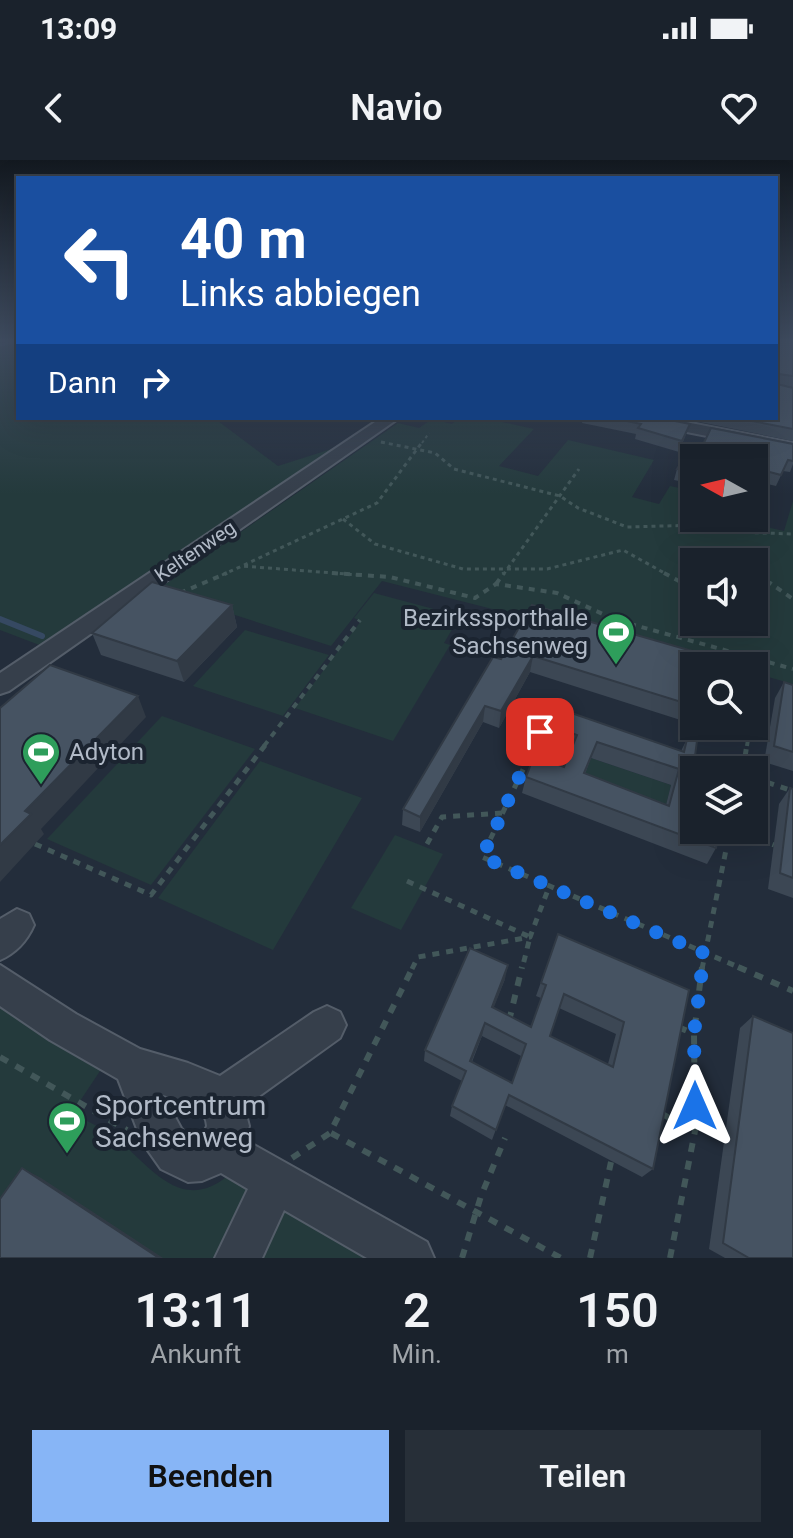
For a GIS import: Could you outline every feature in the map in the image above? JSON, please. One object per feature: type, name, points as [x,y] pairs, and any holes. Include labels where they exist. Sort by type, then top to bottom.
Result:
[{"type":"street","name":"Keltenweg","points":[[0,685],[388,420]]},
{"type":"street","points":[[651,420],[793,448]]},
{"type":"street","points":[[694,444],[700,430]]},
{"type":"street","points":[[0,983],[41,1015],[133,1066],[199,1088],[219,1101],[228,1115],[229,1130],[219,1149],[201,1160],[184,1161],[169,1151],[133,1066]]},
{"type":"street","points":[[219,1101],[327,1025]]},
{"type":"street","points":[[219,1149],[411,1258]]},
{"type":"street","points":[[238,1258],[275,1182]]},
{"type":"path","points":[[369,433],[383,443],[435,453],[454,469],[560,496],[578,508],[627,527],[701,525],[757,535],[793,534]]},
{"type":"path","points":[[175,595],[377,503],[419,451],[429,433]]},
{"type":"path","points":[[242,566],[390,577],[475,598],[496,584],[579,469]]},
{"type":"path","points":[[343,519],[375,544],[463,569],[547,569],[623,550],[680,581]]},
{"type":"path","points":[[768,583],[793,599]]},
{"type":"path","points":[[496,584],[557,593],[616,620],[793,669]]},
{"type":"path","points":[[35,844],[151,895],[360,620]]},
{"type":"path","points":[[565,716],[551,711],[482,857],[793,991]]},
{"type":"path","points":[[530,754],[566,766]]},
{"type":"path","points":[[768,783],[793,791]]},
{"type":"path","points":[[427,844],[442,817],[502,813]]},
{"type":"path","points":[[768,843],[774,845]]},
{"type":"path","points":[[670,1258],[695,1131],[694,1034],[704,953],[728,844]]},
{"type":"path","points":[[407,881],[530,937]]},
{"type":"path","points":[[507,1029],[530,937],[549,887]]},
{"type":"path","points":[[275,1182],[286,1162],[330,1133],[418,957],[530,937]]},
{"type":"path","points":[[674,1025],[694,1034]]},
{"type":"path","points":[[0,1057],[92,1111]]},
{"type":"path","points":[[656,1111],[695,1131]]},
{"type":"path","points":[[330,1133],[561,1258]]},
{"type":"path","points":[[462,1258],[505,1138]]},
{"type":"path","points":[[590,1258],[611,1162]]},
{"type":"green space","points":[[0,391],[16,391],[16,420],[217,420],[278,466],[350,443],[42,646],[0,630]]},
{"type":"green space","points":[[431,420],[452,424],[457,420],[493,420],[534,429],[499,466],[538,476],[568,440],[654,460],[632,497],[659,504],[670,486],[680,488],[680,532],[768,532],[768,527],[784,531],[793,501],[793,684],[768,677],[768,652],[680,652],[549,615],[508,613],[382,581],[331,646],[157,590],[398,423],[419,428]]},
{"type":"green space","points":[[374,593],[460,616],[444,643],[450,645],[393,741],[295,708],[361,621],[354,618]]},
{"type":"green space","points":[[245,630],[329,655],[283,716],[193,686]]},
{"type":"green space","points":[[162,716],[255,749],[151,885],[47,839]]},
{"type":"green space","points":[[591,758],[671,785],[662,822],[579,789]]},
{"type":"green space","points":[[260,761],[362,798],[273,950],[158,898]]},
{"type":"green space","points":[[395,835],[443,854],[401,930],[351,908]]},
{"type":"green space","name":"Sportcentrum Sachsenweg","points":[[0,1002],[28,1026],[102,1068],[72,1113],[116,1138],[169,1183],[183,1189],[197,1190],[213,1185],[230,1174],[376,1258],[0,1258]]},
{"type":"building","points":[[778,391],[793,391],[793,429],[747,420],[778,420]]},
{"type":"building","points":[[622,420],[670,420],[690,424],[682,441],[638,428],[641,424]]},
{"type":"building","points":[[711,428],[793,444],[793,461],[788,460],[781,475],[768,472],[768,444],[703,444]]},
{"type":"building","points":[[152,582],[232,605],[177,661],[92,633]]},
{"type":"building","points":[[532,605],[696,652],[680,652],[680,702],[533,656],[501,711],[485,706],[420,817],[403,809],[493,657],[501,659]]},
{"type":"building","name":"Adyton","points":[[50,665],[138,696],[25,811],[31,814],[0,845],[0,708]]},
{"type":"building","points":[[784,682],[793,685],[793,752],[774,746]]},
{"type":"building","points":[[557,708],[684,752],[687,740],[697,741],[695,756],[680,756],[680,835],[526,777],[534,756],[564,767],[577,735],[550,725]],"holes":[[[597,742],[679,769],[669,806],[584,773]]]},
{"type":"building","points":[[790,788],[793,789],[793,878],[780,873]]},
{"type":"building","points":[[558,934],[689,990],[653,1169],[509,1095],[496,1130],[452,1106],[466,1071],[425,1050],[470,948],[508,965],[492,1007],[531,1027],[546,985],[541,983]],"holes":[[[564,994],[624,1022],[613,1067],[550,1036]],[[485,1023],[526,1044],[512,1083],[470,1061]]]},
{"type":"building","points":[[753,1016],[793,1033],[793,1258],[749,1258],[723,1243]]},
{"type":"building","points":[[22,1168],[159,1258],[0,1258],[0,1199]]},
{"type":"waterway","points":[[0,619],[42,636]]},
{"type":"place","name":"Bezirkssporthalle Sachsenweg","points":[[616,666]]},
{"type":"place","name":"Adyton","points":[[41,786]]},
{"type":"place","name":"Sportcentrum Sachsenweg","points":[[67,1155]]},
{"type":"route","points":[[540,732],[482,857],[704,953],[694,1034],[695,1106]]}]
